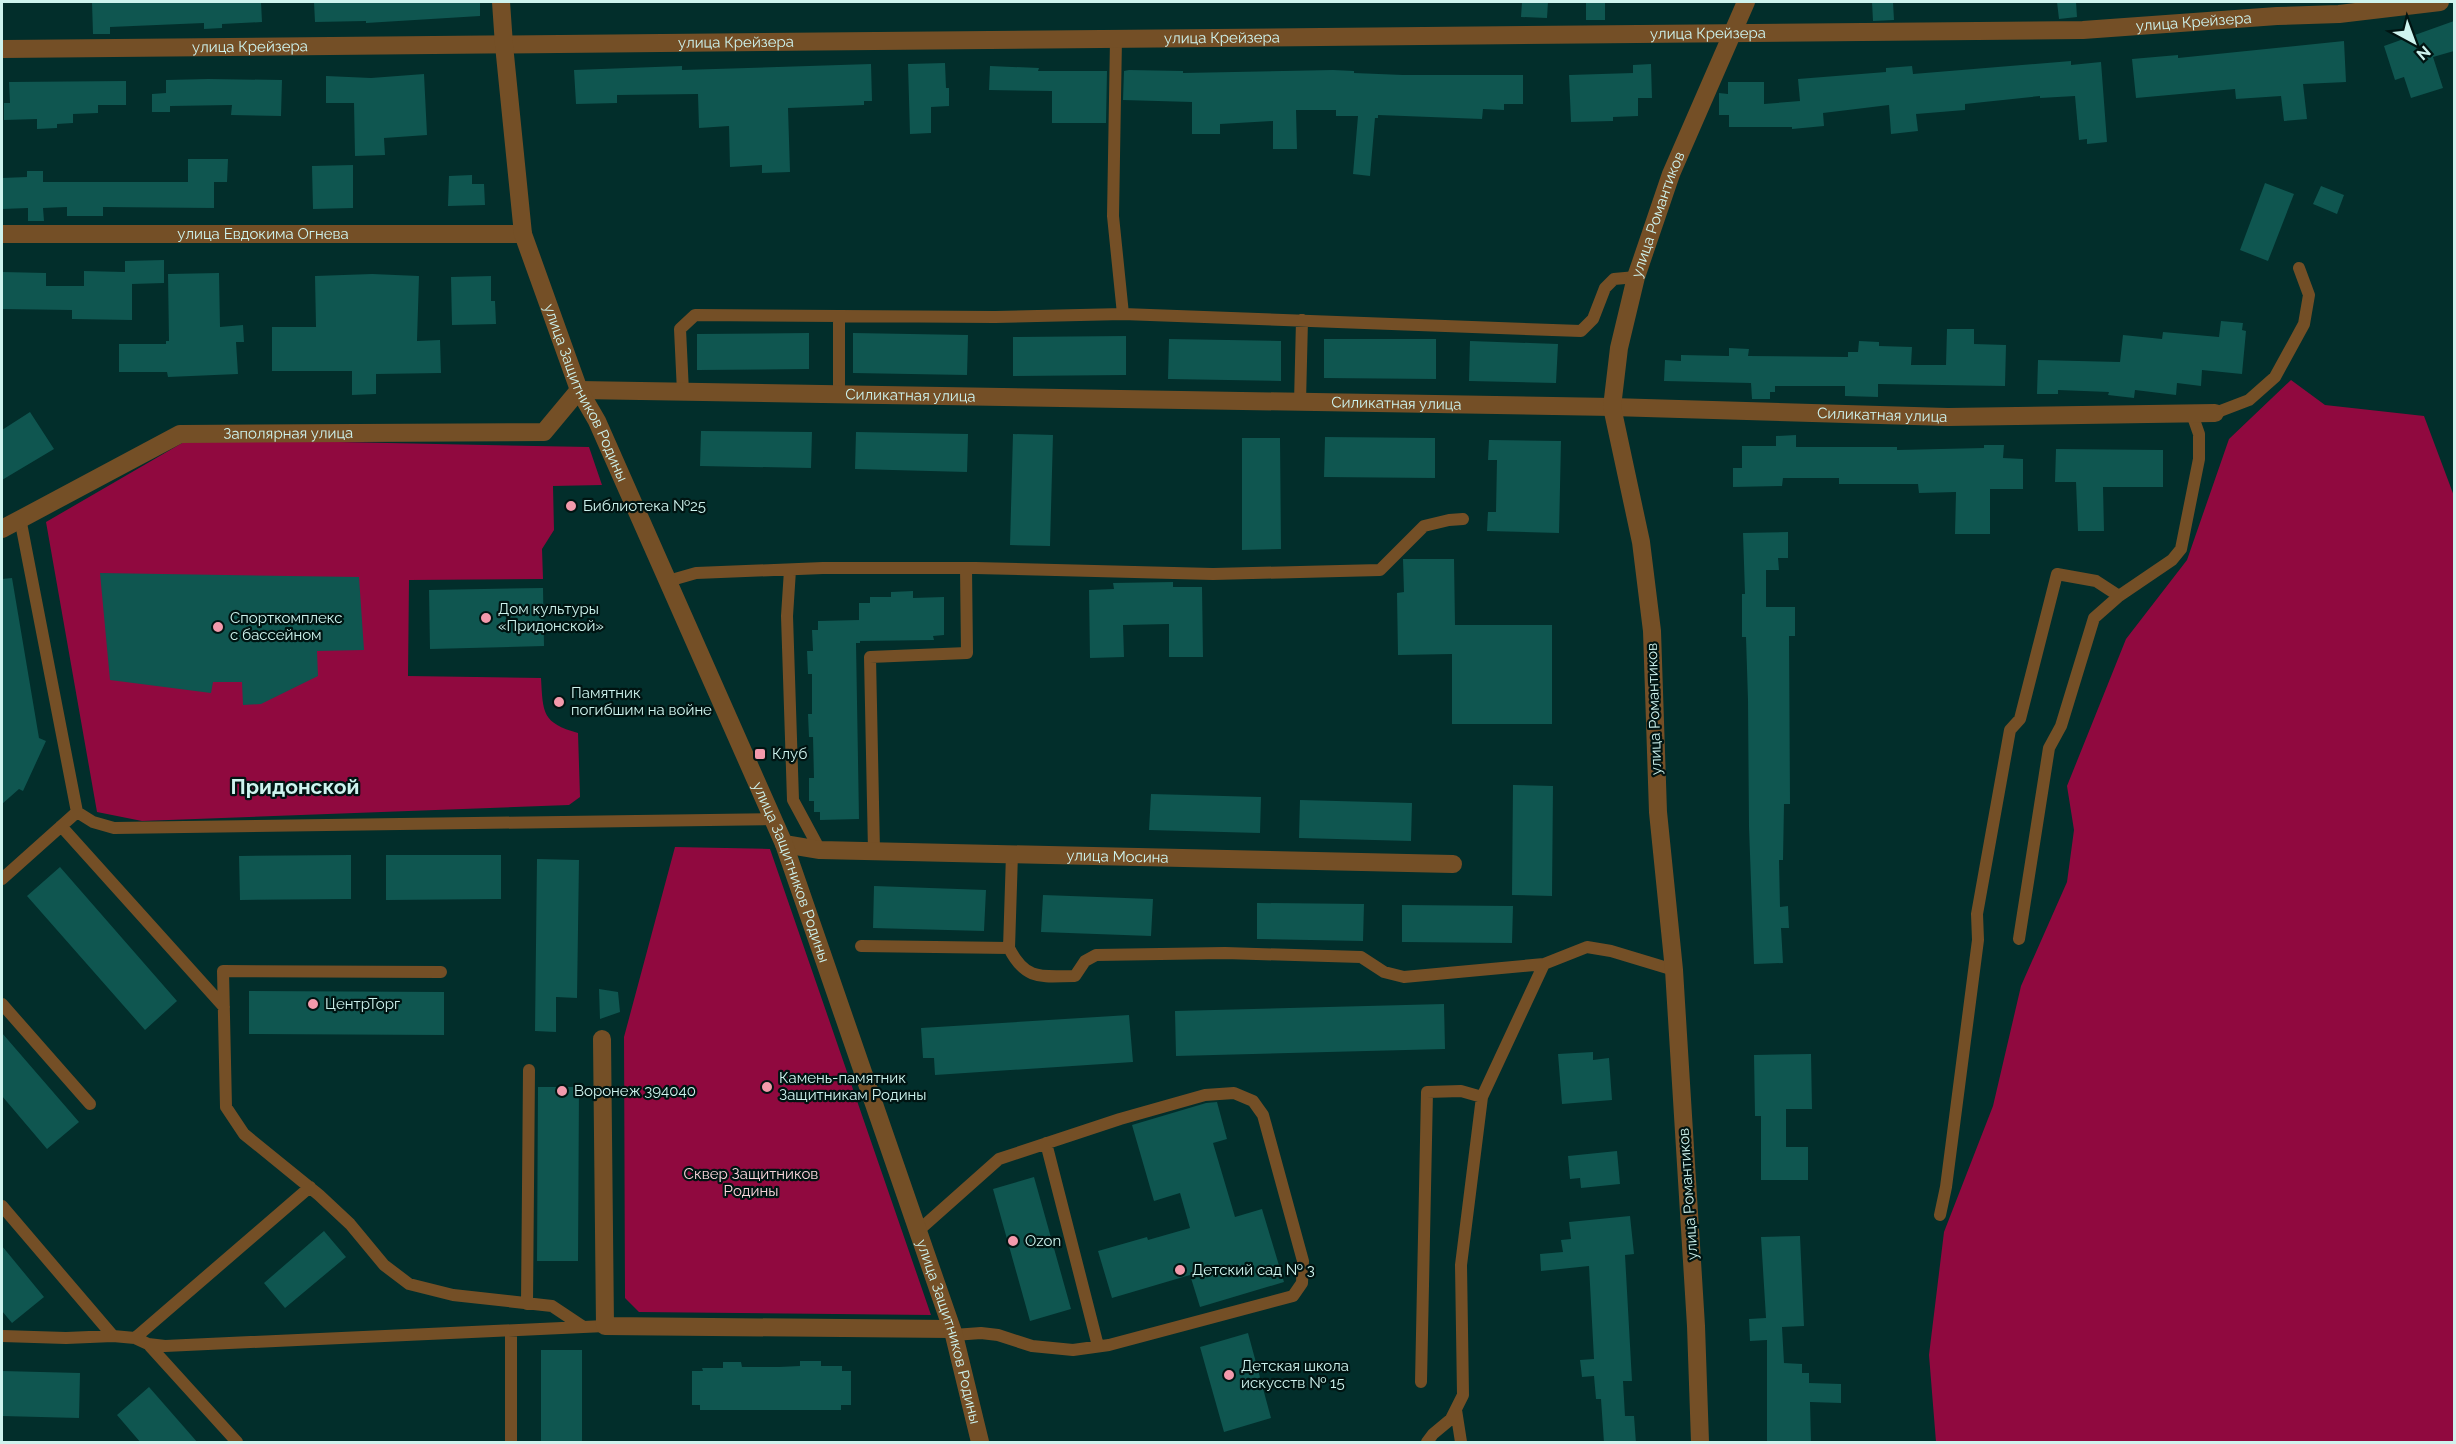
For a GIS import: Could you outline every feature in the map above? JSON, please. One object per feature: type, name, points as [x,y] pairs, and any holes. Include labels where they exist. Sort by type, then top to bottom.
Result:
[{"type":"street","name":"улица Защитников Родины","points":[[501,2],[524,234],[579,390],[597,421],[784,844],[952,1332],[980,1443]]},
{"type":"street","name":"улица Романтиков","points":[[1700,1443],[1696,1326],[1674,970],[1658,812],[1652,631],[1641,542],[1612,407],[1619,348],[1636,278],[1671,174],[1746,2]]},
{"type":"street","name":"улица Крейзера","points":[[2,49],[2083,30],[2276,9],[2340,14],[2440,2]]},
{"type":"street","name":"улица Евдокима Огнева","points":[[2,234],[524,234]]},
{"type":"street","name":"Силикатная улица","points":[[579,390],[1612,407],[1948,417],[2216,413]]},
{"type":"street","name":"Заполярная улица","points":[[2,529],[180,434],[544,432],[579,390]]},
{"type":"street","name":"улица Мосина","points":[[784,844],[820,850],[1453,864]]},
{"type":"street","points":[[602,1039],[605,1326],[952,1332]]},
{"type":"lane","points":[[1116,39],[1113,216],[1123,314]]},
{"type":"lane","points":[[2216,413],[2249,400],[2275,377],[2304,324],[2309,295],[2299,268]]},
{"type":"lane","points":[[683,392],[680,329],[695,315],[1123,314],[1581,331],[1593,319],[1605,288],[1614,279],[1636,278]]},
{"type":"lane","points":[[839,316],[839,394]]},
{"type":"lane","points":[[1300,402],[1302,320]]},
{"type":"lane","points":[[2019,939],[2049,748],[2061,726],[2094,618],[2119,596],[2172,560],[2181,549],[2199,459],[2199,434],[2192,414]]},
{"type":"lane","points":[[20,518],[77,812],[93,822],[114,828],[774,819]]},
{"type":"lane","points":[[668,581],[696,573],[790,570],[966,568],[1212,574],[1380,570],[1424,526],[1463,519]]},
{"type":"lane","points":[[874,851],[870,657],[967,653],[966,568]]},
{"type":"lane","points":[[790,570],[787,616],[793,800],[820,850]]},
{"type":"lane","points":[[1940,1215],[1946,1187],[1978,940],[1977,914],[2010,730],[2020,718],[2057,574],[2096,581],[2119,596]]},
{"type":"lane","points":[[2,879],[77,812]]},
{"type":"lane","points":[[61,826],[224,1007]]},
{"type":"lane","points":[[1012,854],[1009,948],[1016,963],[1036,976],[1075,976],[1085,961],[1096,955],[1225,953],[1361,957],[1384,972],[1404,977],[1544,964],[1587,947],[1611,951],[1674,970]]},
{"type":"lane","points":[[861,946],[1009,948]]},
{"type":"lane","points":[[1427,1443],[1433,1434],[1451,1419],[1463,1395],[1461,1265],[1482,1097],[1544,964]]},
{"type":"lane","points":[[441,972],[223,971],[226,1107],[244,1134],[310,1187],[350,1224],[384,1265],[409,1284],[453,1295],[552,1306],[582,1326]]},
{"type":"lane","points":[[2,1004],[90,1104]]},
{"type":"lane","points":[[527,1304],[529,1070]]},
{"type":"lane","points":[[1421,1382],[1427,1092],[1461,1091],[1482,1097]]},
{"type":"lane","points":[[918,1231],[999,1159],[1046,1143],[1205,1095],[1234,1093],[1253,1101],[1263,1115],[1303,1262],[1302,1283],[1293,1296],[1098,1346],[1073,1350],[1032,1347],[999,1335],[952,1332]]},
{"type":"lane","points":[[1046,1143],[1098,1346]]},
{"type":"lane","points":[[135,1338],[310,1187]]},
{"type":"lane","points":[[2,1206],[113,1336]]},
{"type":"lane","points":[[2,1336],[66,1338],[113,1336],[135,1338],[148,1344],[165,1346],[605,1326]]},
{"type":"lane","points":[[511,1331],[511,1443]]},
{"type":"lane","points":[[148,1344],[237,1443]]},
{"type":"lane","points":[[1456,1410],[1461,1443]]},
{"type":"green space","points":[[2291,380],[2325,405],[2424,416],[2454,496],[2454,1442],[1936,1442],[1929,1355],[1944,1232],[1993,1106],[2021,986],[2067,882],[2074,830],[2067,786],[2126,639],[2187,560],[2229,439]]},
{"type":"green space","points":[[189,439],[589,447],[602,485],[553,486],[554,530],[542,549],[543,579],[409,580],[408,676],[541,678],[544,708],[547,715],[557,725],[578,733],[580,797],[569,805],[142,821],[97,812],[46,522]]},
{"type":"green space","name":"Сквер Защитников Родины","points":[[675,847],[770,849],[931,1315],[639,1312],[625,1298],[624,1037]]},
{"type":"building","points":[[92,2],[261,2],[262,22],[222,24],[222,28],[204,29],[204,23],[110,27],[110,34],[93,34]]},
{"type":"building","points":[[314,2],[480,2],[480,16],[366,23],[366,21],[315,22]]},
{"type":"building","points":[[1522,2],[1548,2],[1547,18],[1521,17]]},
{"type":"building","points":[[1586,2],[1605,2],[1605,20],[1586,20]]},
{"type":"building","points":[[1872,2],[1893,2],[1894,20],[1873,21]]},
{"type":"building","points":[[2057,2],[2076,2],[2077,17],[2059,19]]},
{"type":"building","points":[[2454,21],[2454,51],[2433,57],[2443,88],[2411,98],[2404,77],[2395,80],[2384,46]]},
{"type":"building","points":[[2344,41],[2346,82],[2303,84],[2307,119],[2284,121],[2281,96],[2236,99],[2235,89],[2136,98],[2132,59],[2178,55],[2178,58]]},
{"type":"building","points":[[2071,61],[2071,65],[2101,62],[2107,142],[2087,144],[2087,139],[2079,140],[2075,96],[2040,98],[2040,96],[1965,104],[1965,110],[1916,114],[1918,131],[1891,134],[1889,105],[1823,113],[1824,126],[1792,129],[1792,127],[1729,127],[1729,115],[1719,115],[1719,93],[1728,94],[1728,82],[1764,82],[1764,104],[1800,101],[1798,79],[1886,72],[1886,68],[1912,66],[1913,74]]},
{"type":"building","points":[[945,63],[949,106],[931,107],[931,133],[910,134],[908,64]]},
{"type":"building","points":[[871,64],[872,101],[864,101],[864,105],[788,108],[790,172],[762,173],[762,165],[730,167],[729,126],[699,128],[698,94],[617,95],[617,103],[576,104],[574,70],[682,66],[682,70]]},
{"type":"building","points":[[1651,64],[1652,98],[1638,98],[1638,116],[1613,117],[1613,121],[1571,122],[1569,75],[1633,73],[1633,65]]},
{"type":"building","points":[[990,66],[1039,68],[1038,71],[1107,71],[1106,123],[1052,123],[1052,91],[989,90]]},
{"type":"building","points":[[1333,70],[1403,75],[1523,75],[1523,104],[1504,104],[1504,110],[1483,109],[1482,119],[1378,115],[1378,118],[1375,118],[1370,176],[1353,174],[1358,116],[1336,116],[1336,110],[1296,110],[1297,149],[1273,149],[1273,121],[1220,124],[1220,134],[1192,134],[1192,102],[1123,100],[1124,71],[1183,71],[1183,73]]},
{"type":"building","points":[[424,74],[427,135],[384,138],[385,155],[355,156],[354,103],[326,103],[326,76],[371,78]]},
{"type":"building","points":[[166,80],[282,80],[281,116],[231,115],[232,105],[170,106],[170,112],[152,112],[152,94],[166,93]]},
{"type":"building","points":[[126,81],[126,105],[98,105],[98,113],[73,114],[73,123],[57,124],[57,128],[37,129],[37,119],[4,120],[4,103],[10,103],[9,82]]},
{"type":"building","points":[[188,159],[228,159],[227,182],[214,182],[214,208],[103,207],[103,216],[67,216],[67,207],[43,208],[44,221],[28,221],[28,208],[2,209],[2,178],[27,177],[27,171],[43,171],[43,182],[188,182]]},
{"type":"building","points":[[353,165],[353,208],[313,209],[312,166]]},
{"type":"building","points":[[472,175],[472,184],[484,184],[485,205],[448,206],[449,176]]},
{"type":"building","points":[[2265,183],[2294,194],[2268,261],[2240,250]]},
{"type":"building","points":[[2321,186],[2344,195],[2337,214],[2313,204]]},
{"type":"building","points":[[164,260],[164,283],[132,284],[132,320],[72,319],[72,310],[2,309],[2,272],[46,273],[46,286],[84,286],[84,271],[125,272],[125,261]]},
{"type":"building","points":[[219,273],[220,327],[243,325],[244,342],[236,342],[238,374],[168,377],[167,372],[119,372],[119,344],[166,344],[166,341],[169,341],[168,274]]},
{"type":"building","points":[[372,274],[419,276],[417,341],[440,340],[441,373],[376,374],[376,394],[352,395],[352,371],[272,371],[272,327],[316,327],[315,276]]},
{"type":"building","points":[[491,276],[491,301],[495,301],[496,324],[452,325],[451,277]]},
{"type":"building","points":[[2221,321],[2243,323],[2242,330],[2246,331],[2242,374],[2202,370],[2201,386],[2177,383],[2176,395],[2135,390],[2134,398],[2108,395],[2109,392],[2058,390],[2058,394],[2037,394],[2038,360],[2120,362],[2123,335],[2162,339],[2163,332],[2219,337]]},
{"type":"building","points":[[1947,329],[1974,329],[1974,344],[2006,345],[2005,386],[1878,384],[1878,397],[1845,396],[1845,386],[1775,386],[1775,392],[1770,392],[1770,399],[1752,399],[1751,383],[1664,381],[1665,360],[1681,361],[1681,355],[1729,356],[1729,348],[1749,349],[1748,356],[1848,357],[1848,352],[1858,352],[1859,341],[1879,342],[1879,346],[1912,347],[1911,365],[1946,365]]},
{"type":"building","points":[[809,333],[809,369],[697,370],[697,334]]},
{"type":"building","points":[[853,333],[968,335],[967,375],[853,373]]},
{"type":"building","points":[[1126,336],[1126,375],[1013,376],[1013,337]]},
{"type":"building","points":[[1169,339],[1281,341],[1281,381],[1168,379]]},
{"type":"building","points":[[1324,339],[1436,339],[1436,379],[1324,378]]},
{"type":"building","points":[[1470,341],[1558,344],[1556,383],[1469,381]]},
{"type":"building","points":[[30,412],[54,449],[2,480],[2,430]]},
{"type":"building","points":[[701,431],[812,432],[811,468],[700,466]]},
{"type":"building","points":[[856,432],[968,434],[967,472],[855,469]]},
{"type":"building","points":[[1013,434],[1053,435],[1050,546],[1010,545]]},
{"type":"building","points":[[1796,435],[1796,447],[1897,447],[1897,450],[1984,448],[1984,445],[2004,445],[2003,458],[2023,459],[2023,489],[1990,489],[1990,534],[1955,534],[1956,492],[1919,493],[1918,484],[1839,484],[1839,478],[1783,478],[1782,486],[1733,487],[1733,468],[1742,468],[1742,446],[1776,446],[1776,436]]},
{"type":"building","points":[[1325,437],[1435,438],[1435,478],[1324,477]]},
{"type":"building","points":[[1242,438],[1280,438],[1281,549],[1242,550]]},
{"type":"building","points":[[1489,440],[1561,441],[1559,533],[1487,531],[1488,512],[1496,512],[1497,460],[1488,460]]},
{"type":"building","points":[[2056,449],[2163,450],[2163,487],[2103,487],[2104,531],[2078,531],[2076,482],[2055,482]]},
{"type":"building","points":[[1788,532],[1788,558],[1778,558],[1779,570],[1766,570],[1766,607],[1795,607],[1795,636],[1789,636],[1790,804],[1784,804],[1783,860],[1779,860],[1780,907],[1788,906],[1789,928],[1781,928],[1783,963],[1754,964],[1746,637],[1742,637],[1742,594],[1745,594],[1743,533]]},
{"type":"building","points":[[1403,559],[1454,559],[1455,625],[1552,625],[1552,724],[1452,724],[1452,654],[1398,655],[1397,593],[1404,592]]},
{"type":"building","points":[[100,573],[359,577],[364,650],[317,651],[318,676],[261,704],[243,705],[242,682],[213,682],[211,693],[110,680]]},
{"type":"building","points":[[12,578],[39,738],[46,741],[23,791],[19,789],[2,804],[2,579]]},
{"type":"building","points":[[1173,582],[1173,587],[1202,587],[1203,657],[1169,657],[1169,624],[1123,625],[1124,657],[1090,658],[1089,590],[1114,589],[1113,583]]},
{"type":"building","name":"Дом культуры «Придонской»","points":[[543,588],[544,646],[430,649],[429,590]]},
{"type":"building","points":[[913,591],[913,598],[944,597],[944,635],[933,636],[934,640],[860,641],[856,643],[859,819],[820,820],[820,812],[814,812],[814,801],[809,801],[809,778],[814,778],[813,737],[809,737],[808,714],[812,714],[812,674],[808,674],[807,651],[813,651],[812,630],[818,630],[818,621],[859,620],[859,603],[870,603],[870,597],[891,597],[891,592]]},
{"type":"building","points":[[1513,785],[1553,786],[1552,896],[1512,895]]},
{"type":"building","points":[[1151,794],[1261,797],[1260,833],[1149,830]]},
{"type":"building","points":[[1300,800],[1412,803],[1411,841],[1299,838]]},
{"type":"building","points":[[351,855],[351,899],[240,900],[239,856]]},
{"type":"building","points":[[386,855],[501,855],[501,899],[386,900]]},
{"type":"building","points":[[537,859],[579,860],[577,998],[556,997],[556,1032],[535,1031]]},
{"type":"building","points":[[60,867],[177,1001],[145,1030],[27,896]]},
{"type":"building","points":[[874,886],[986,890],[984,931],[873,928]]},
{"type":"building","points":[[1043,895],[1153,899],[1151,936],[1041,932]]},
{"type":"building","points":[[1257,903],[1364,904],[1363,941],[1257,939]]},
{"type":"building","points":[[1402,905],[1513,906],[1512,943],[1402,942]]},
{"type":"building","points":[[599,989],[618,992],[620,1012],[600,1019]]},
{"type":"building","points":[[249,991],[444,992],[444,1035],[249,1034]]},
{"type":"building","points":[[1444,1004],[1445,1049],[1176,1056],[1175,1011]]},
{"type":"building","points":[[1129,1015],[1133,1062],[935,1075],[934,1058],[923,1058],[921,1028]]},
{"type":"building","points":[[2,1033],[79,1122],[47,1149],[2,1096]]},
{"type":"building","points":[[1593,1052],[1593,1060],[1609,1058],[1612,1100],[1562,1104],[1558,1054]]},
{"type":"building","points":[[1811,1054],[1812,1109],[1786,1109],[1786,1147],[1808,1147],[1808,1180],[1761,1180],[1761,1116],[1755,1116],[1754,1055]]},
{"type":"building","points":[[538,1087],[579,1087],[578,1261],[537,1261]]},
{"type":"building","points":[[1217,1102],[1227,1139],[1213,1143],[1235,1217],[1262,1209],[1284,1282],[1200,1307],[1190,1275],[1112,1298],[1098,1251],[1190,1228],[1180,1193],[1154,1201],[1132,1125],[1206,1103]]},
{"type":"building","points":[[1617,1151],[1620,1184],[1581,1188],[1580,1178],[1570,1179],[1568,1156]]},
{"type":"building","points":[[1034,1177],[1071,1309],[1030,1321],[993,1189]]},
{"type":"building","points":[[1630,1216],[1634,1254],[1625,1255],[1632,1381],[1623,1381],[1625,1416],[1634,1416],[1636,1443],[1604,1443],[1601,1399],[1596,1399],[1594,1376],[1582,1377],[1580,1360],[1594,1359],[1589,1266],[1541,1271],[1540,1254],[1563,1252],[1561,1240],[1571,1239],[1569,1222]]},
{"type":"building","points":[[324,1231],[346,1257],[285,1308],[264,1283]]},
{"type":"building","points":[[1800,1236],[1804,1326],[1782,1327],[1784,1363],[1802,1364],[1802,1373],[1809,1373],[1809,1383],[1841,1384],[1841,1403],[1810,1402],[1811,1443],[1767,1443],[1767,1340],[1750,1341],[1749,1319],[1766,1318],[1761,1237]]},
{"type":"building","points":[[2,1246],[44,1297],[12,1323],[2,1311]]},
{"type":"building","points":[[1248,1333],[1271,1418],[1224,1432],[1200,1347]]},
{"type":"building","points":[[541,1350],[582,1350],[582,1443],[541,1443]]},
{"type":"building","points":[[800,1361],[821,1361],[821,1366],[842,1366],[842,1371],[851,1371],[851,1405],[841,1405],[841,1410],[700,1410],[700,1405],[692,1405],[692,1371],[703,1371],[702,1368],[723,1368],[723,1362],[741,1362],[742,1367],[779,1367],[800,1366]]},
{"type":"building","points":[[2,1371],[80,1373],[79,1418],[2,1416]]},
{"type":"building","points":[[149,1387],[198,1443],[141,1443],[117,1415]]},
{"type":"place","name":"Библиотека №25","points":[[571,506]]},
{"type":"place","name":"Дом культуры «Придонской»","points":[[486,618]]},
{"type":"place","name":"Спорткомплекс с бассейном","points":[[218,627]]},
{"type":"place","name":"Памятник погибшим на войне","points":[[559,702]]},
{"type":"place","name":"Клуб","points":[[760,754]]},
{"type":"place","name":"ЦентрТорг","points":[[313,1004]]},
{"type":"place","name":"Камень-памятник Защитникам Родины","points":[[767,1087]]},
{"type":"place","name":"Воронеж 394040","points":[[562,1091]]},
{"type":"place","name":"Ozon","points":[[1013,1241]]},
{"type":"place","name":"Детский сад № 3","points":[[1180,1270]]},
{"type":"place","name":"Детская школа искусств № 15","points":[[1229,1375]]},
{"type":"district","name":"Придонской","points":[[295,787]]}]
